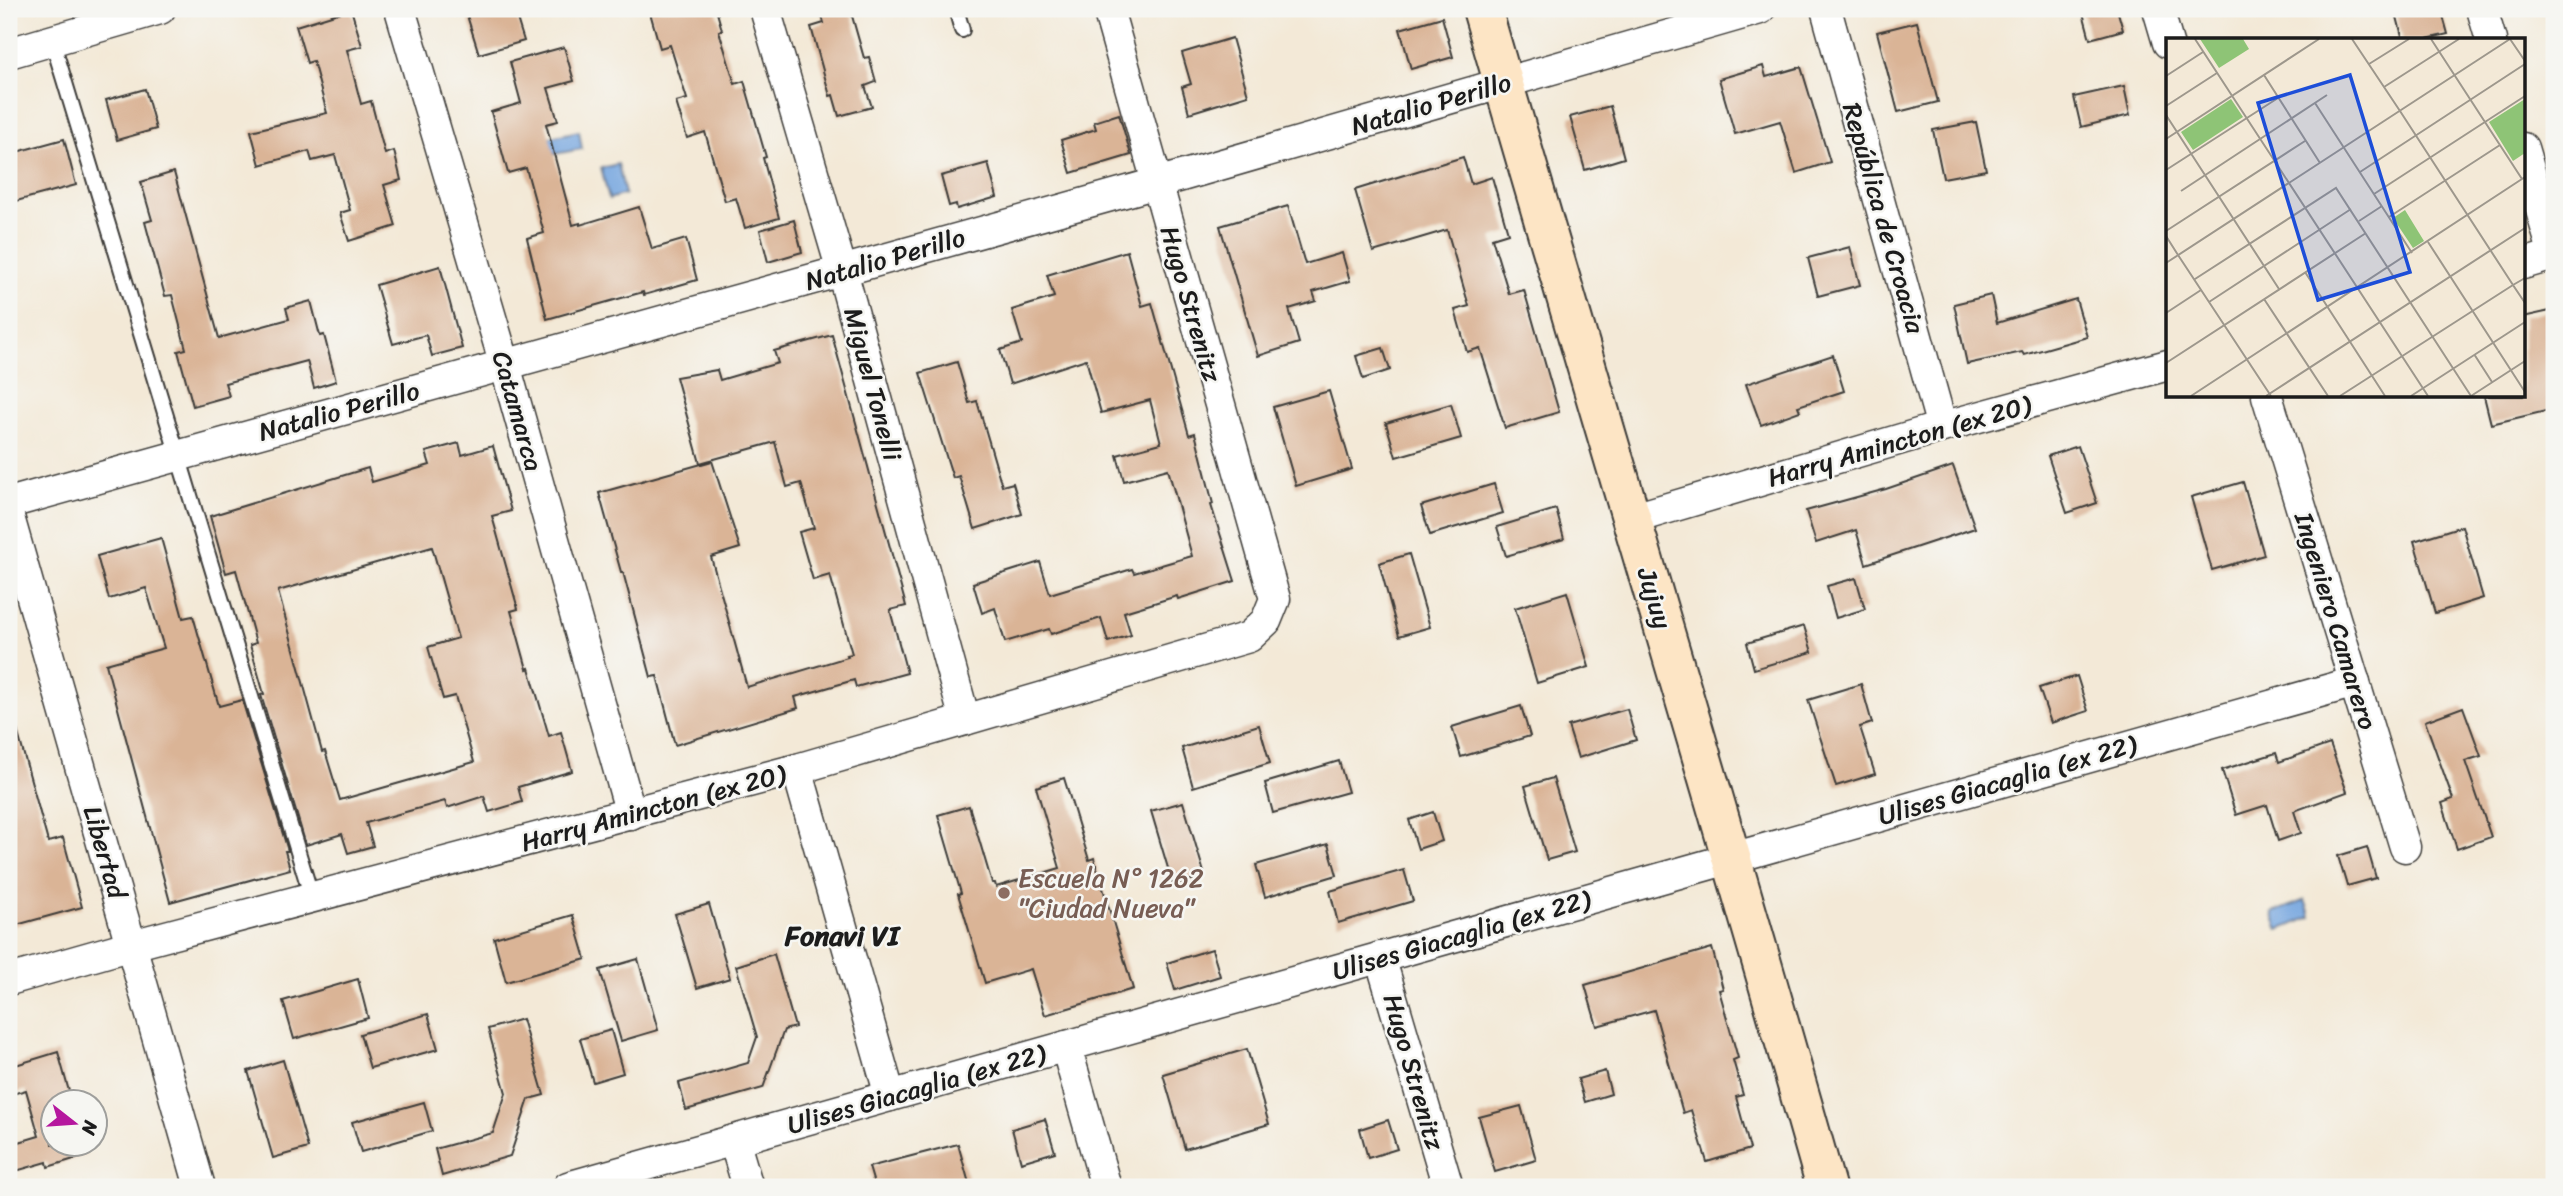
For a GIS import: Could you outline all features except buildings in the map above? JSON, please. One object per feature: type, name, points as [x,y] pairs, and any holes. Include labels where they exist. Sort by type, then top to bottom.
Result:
[{"type":"main road","name":"Jujuy","points":[[1482,9],[1733,858],[1826,1187]]},
{"type":"street","points":[[9,52],[160,9]]},
{"type":"street","name":"Catamarca","points":[[400,9],[505,365],[631,814]]},
{"type":"street","name":"Miguel Tonelli","points":[[765,9],[842,271],[965,720]]},
{"type":"street","name":"Hugo Strenitz","points":[[1108,9],[1275,599]]},
{"type":"street","name":"Natalio Perillo","points":[[9,503],[1157,183],[1760,9]]},
{"type":"street","name":"República de Croacia","points":[[1826,9],[1942,427]]},
{"type":"street","points":[[2158,9],[2167,38]]},
{"type":"street","points":[[2482,9],[2490,38]]},
{"type":"street","points":[[2524,151],[2554,255],[2524,264]]},
{"type":"street","name":"Harry Amincton (ex 20)","points":[[1631,519],[1942,427],[2166,366]]},
{"type":"street","name":"Ingeniero Camarero","points":[[2267,397],[2405,847]]},
{"type":"street","name":"Libertad","points":[[9,517],[200,1187]]},
{"type":"street","name":"Harry Amincton (ex 20)","points":[[9,980],[797,769],[1250,637],[1266,621],[1275,599]]},
{"type":"street","name":"Ulises Giacaglia (ex 22)","points":[[568,1187],[2355,682]]},
{"type":"street","points":[[797,769],[890,1096]]},
{"type":"street","name":"Hugo Strenitz","points":[[1380,957],[1448,1187]]},
{"type":"street","points":[[1066,1046],[1106,1187]]},
{"type":"street","points":[[734,1140],[748,1187]]},
{"type":"lane","points":[[956,9],[962,30]]},
{"type":"lane","points":[[52,40],[312,898]]},
{"type":"water","points":[[579,131],[582,149],[549,155],[546,138]]},
{"type":"water","points":[[618,164],[625,194],[609,199],[601,168]]},
{"type":"water","points":[[2305,900],[2311,917],[2279,930],[2272,913]]},
{"type":"place","name":"Escuela N° 1262 \"Ciudad Nueva\"","points":[[1004,893]]},
{"type":"district","name":"Fonavi VI","points":[[842,935]]}]
